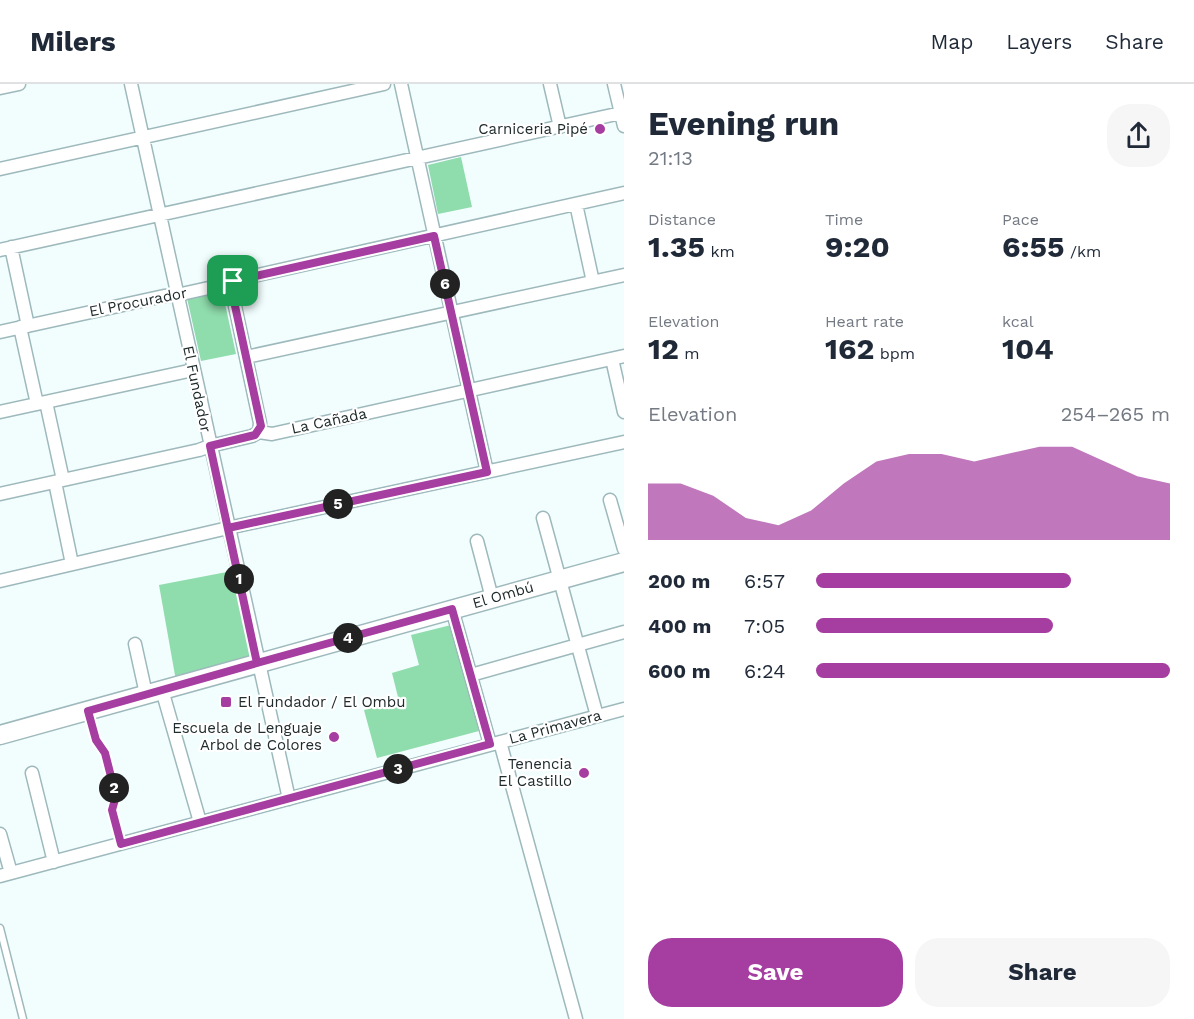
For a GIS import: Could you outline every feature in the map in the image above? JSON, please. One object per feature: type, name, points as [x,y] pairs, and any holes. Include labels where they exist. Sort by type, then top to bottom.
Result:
[{"type":"street","points":[[0,88],[19,84]]},
{"type":"street","name":"El Fundador","points":[[131,84],[257,663],[289,799]]},
{"type":"street","points":[[0,169],[384,84]]},
{"type":"street","points":[[401,84],[487,472]]},
{"type":"street","points":[[550,84],[560,127]]},
{"type":"street","points":[[614,84],[624,126]]},
{"type":"street","points":[[72,564],[59,481],[24,326],[3,247],[621,113]]},
{"type":"street","name":"El Procurador","points":[[0,332],[164,296],[222,285],[229,286],[233,281],[240,279],[624,193]]},
{"type":"street","points":[[576,204],[593,282]]},
{"type":"street","points":[[246,357],[624,275]]},
{"type":"street","points":[[229,286],[260,423],[258,432]]},
{"type":"street","points":[[618,358],[624,412]]},
{"type":"street","name":"La Cañada","points":[[0,494],[199,450],[252,436],[258,432],[272,434],[618,358]]},
{"type":"street","points":[[0,412],[193,370]]},
{"type":"street","points":[[0,581],[228,528],[624,442]]},
{"type":"street","points":[[610,500],[624,549]]},
{"type":"street","points":[[543,518],[597,716]]},
{"type":"street","points":[[477,541],[492,598]]},
{"type":"street","name":"El Ombú","points":[[0,735],[624,562]]},
{"type":"street","points":[[452,609],[471,675],[495,743],[576,1019]]},
{"type":"street","points":[[471,675],[624,632]]},
{"type":"street","points":[[135,644],[200,822]]},
{"type":"street","name":"La Primavera","points":[[5,875],[624,709]]},
{"type":"street","points":[[32,773],[54,862]]},
{"type":"street","points":[[0,834],[5,875]]},
{"type":"lane","points":[[88,711],[96,740],[103,749],[108,763],[116,796],[112,810],[121,844]]},
{"type":"lane","points":[[0,928],[23,1019]]},
{"type":"green space","points":[[461,157],[472,207],[438,214],[428,165]]},
{"type":"green space","points":[[222,290],[236,354],[201,361],[187,298]]},
{"type":"green space","points":[[232,571],[252,660],[176,681],[159,585]]},
{"type":"green space","points":[[451,625],[479,731],[377,758],[364,710],[399,701],[392,673],[419,665],[411,635]]},
{"type":"place","name":"Carniceria Pipé","points":[[600,129]]},
{"type":"place","name":"El Fundador / El Ombu","points":[[226,702]]},
{"type":"place","name":"Escuela de Lenguaje Arbol de Colores","points":[[334,737]]},
{"type":"place","name":"Tenencia El Castillo","points":[[584,773]]},
{"type":"route","points":[[233,281],[229,286],[261,426],[255,435],[210,446],[257,663],[88,711],[96,740],[105,753],[116,796],[112,810],[121,844],[490,744],[452,609],[257,663],[228,528],[487,472],[434,236],[233,281]]}]
